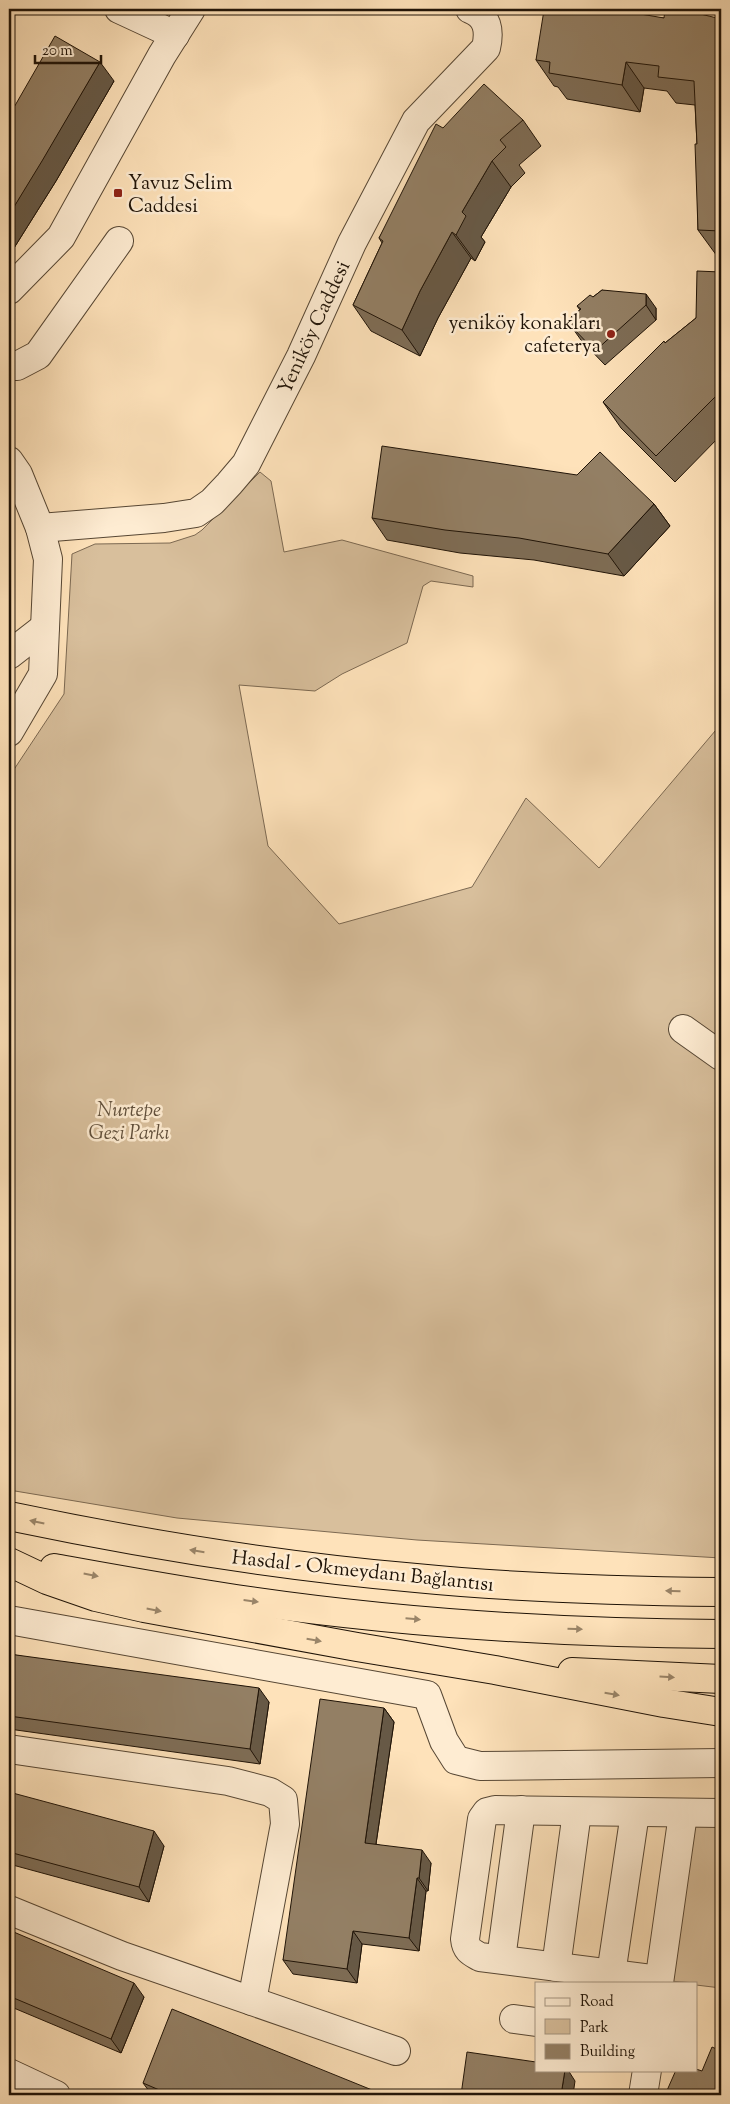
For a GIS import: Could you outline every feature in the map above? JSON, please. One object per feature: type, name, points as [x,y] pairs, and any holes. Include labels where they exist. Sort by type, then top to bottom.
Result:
[{"type":"highway","name":"Hasdal - Okmeydanı Bağlantısı","points":[[9,1516],[173,1548],[417,1579],[721,1592]]},
{"type":"highway","name":"Hasdal - Okmeydanı Bağlantısı","points":[[9,1558],[151,1586],[328,1611],[473,1624],[721,1634]]},
{"type":"highway","points":[[9,1562],[47,1580],[96,1597],[144,1608],[357,1648],[496,1670],[597,1691],[721,1712]]},
{"type":"highway","points":[[496,1670],[544,1670],[721,1679]]},
{"type":"street","points":[[119,9],[175,36]]},
{"type":"street","points":[[9,290],[62,237],[191,9]]},
{"type":"street","name":"Yeniköy Caddesi","points":[[40,528],[164,518],[196,513],[212,502],[246,464],[301,356],[352,243],[416,122],[486,48],[490,34],[484,19],[470,9]]},
{"type":"street","points":[[9,365],[17,366],[38,356],[119,241]]},
{"type":"street","points":[[9,460],[18,474],[40,528],[48,559],[43,674],[9,732]]},
{"type":"street","points":[[9,655],[45,627]]},
{"type":"street","points":[[683,1029],[721,1056]]},
{"type":"street","points":[[9,1620],[427,1695],[444,1741],[456,1760],[480,1766],[721,1763]]},
{"type":"street","points":[[9,1749],[228,1781],[270,1792],[283,1800],[285,1824],[252,2001]]},
{"type":"street","points":[[683,1814],[659,1982],[480,1957],[466,1948],[466,1929],[482,1819],[487,1812],[495,1810],[521,1810],[683,1814],[721,1813]]},
{"type":"street","points":[[501,1960],[521,1810]]},
{"type":"street","points":[[556,1967],[577,1812]]},
{"type":"street","points":[[611,1974],[635,1813]]},
{"type":"street","points":[[9,1910],[122,1956],[396,2051]]},
{"type":"street","points":[[643,2095],[646,2072]]},
{"type":"street","points":[[9,2073],[56,2095]]},
{"type":"green space","name":"Nurtepe Gezi Parkı","points":[[260,472],[271,481],[284,552],[342,540],[473,576],[473,587],[431,581],[423,586],[407,643],[342,674],[315,691],[239,685],[268,846],[339,924],[472,887],[526,798],[599,868],[721,724],[721,1558],[417,1540],[177,1518],[9,1490],[9,777],[64,694],[72,554],[95,544],[170,543],[195,535]]},
{"type":"green space","points":[[693,1822],[721,1823],[721,1988],[698,1985],[698,1982],[669,1981]]},
{"type":"building","points":[[558,9],[611,9],[664,18],[665,9],[680,9],[721,19],[721,231],[698,230],[694,81],[658,77],[659,66],[626,62],[622,85],[549,73],[550,62],[536,60],[544,10],[558,12]]},
{"type":"building","points":[[55,36],[100,62],[9,215],[9,116]]},
{"type":"building","points":[[484,84],[523,120],[500,140],[506,147],[492,161],[462,212],[466,216],[456,235],[452,232],[420,291],[402,330],[353,305],[383,241],[379,238],[436,124],[443,128]]},
{"type":"building","points":[[697,271],[721,272],[721,392],[656,456],[603,402],[664,341],[665,343],[696,318]]},
{"type":"building","points":[[602,290],[646,294],[646,305],[595,351],[571,326],[575,322],[571,317],[581,309],[577,306],[590,295],[593,297]]},
{"type":"building","points":[[382,446],[577,475],[600,452],[654,504],[608,554],[519,538],[445,530],[372,518]]},
{"type":"building","points":[[9,1654],[259,1688],[250,1749],[9,1716]]},
{"type":"building","points":[[320,1699],[384,1708],[365,1843],[422,1850],[409,1938],[353,1931],[347,1969],[283,1960]]},
{"type":"building","points":[[9,1792],[154,1831],[139,1887],[9,1852]]},
{"type":"building","points":[[9,1930],[134,1983],[111,2039],[9,1996]]},
{"type":"building","points":[[172,2009],[377,2092],[375,2095],[171,2095],[143,2083]]},
{"type":"building","points":[[712,2047],[721,2051],[721,2095],[665,2095],[675,2072],[702,2071]]},
{"type":"building","points":[[467,2052],[535,2062],[535,2072],[565,2072],[561,2095],[461,2095]]},
{"type":"place","name":"Yavuz Selim Caddesi","points":[[118,193]]},
{"type":"place","name":"yeniköy konakları cafeterya","points":[[611,334]]}]
